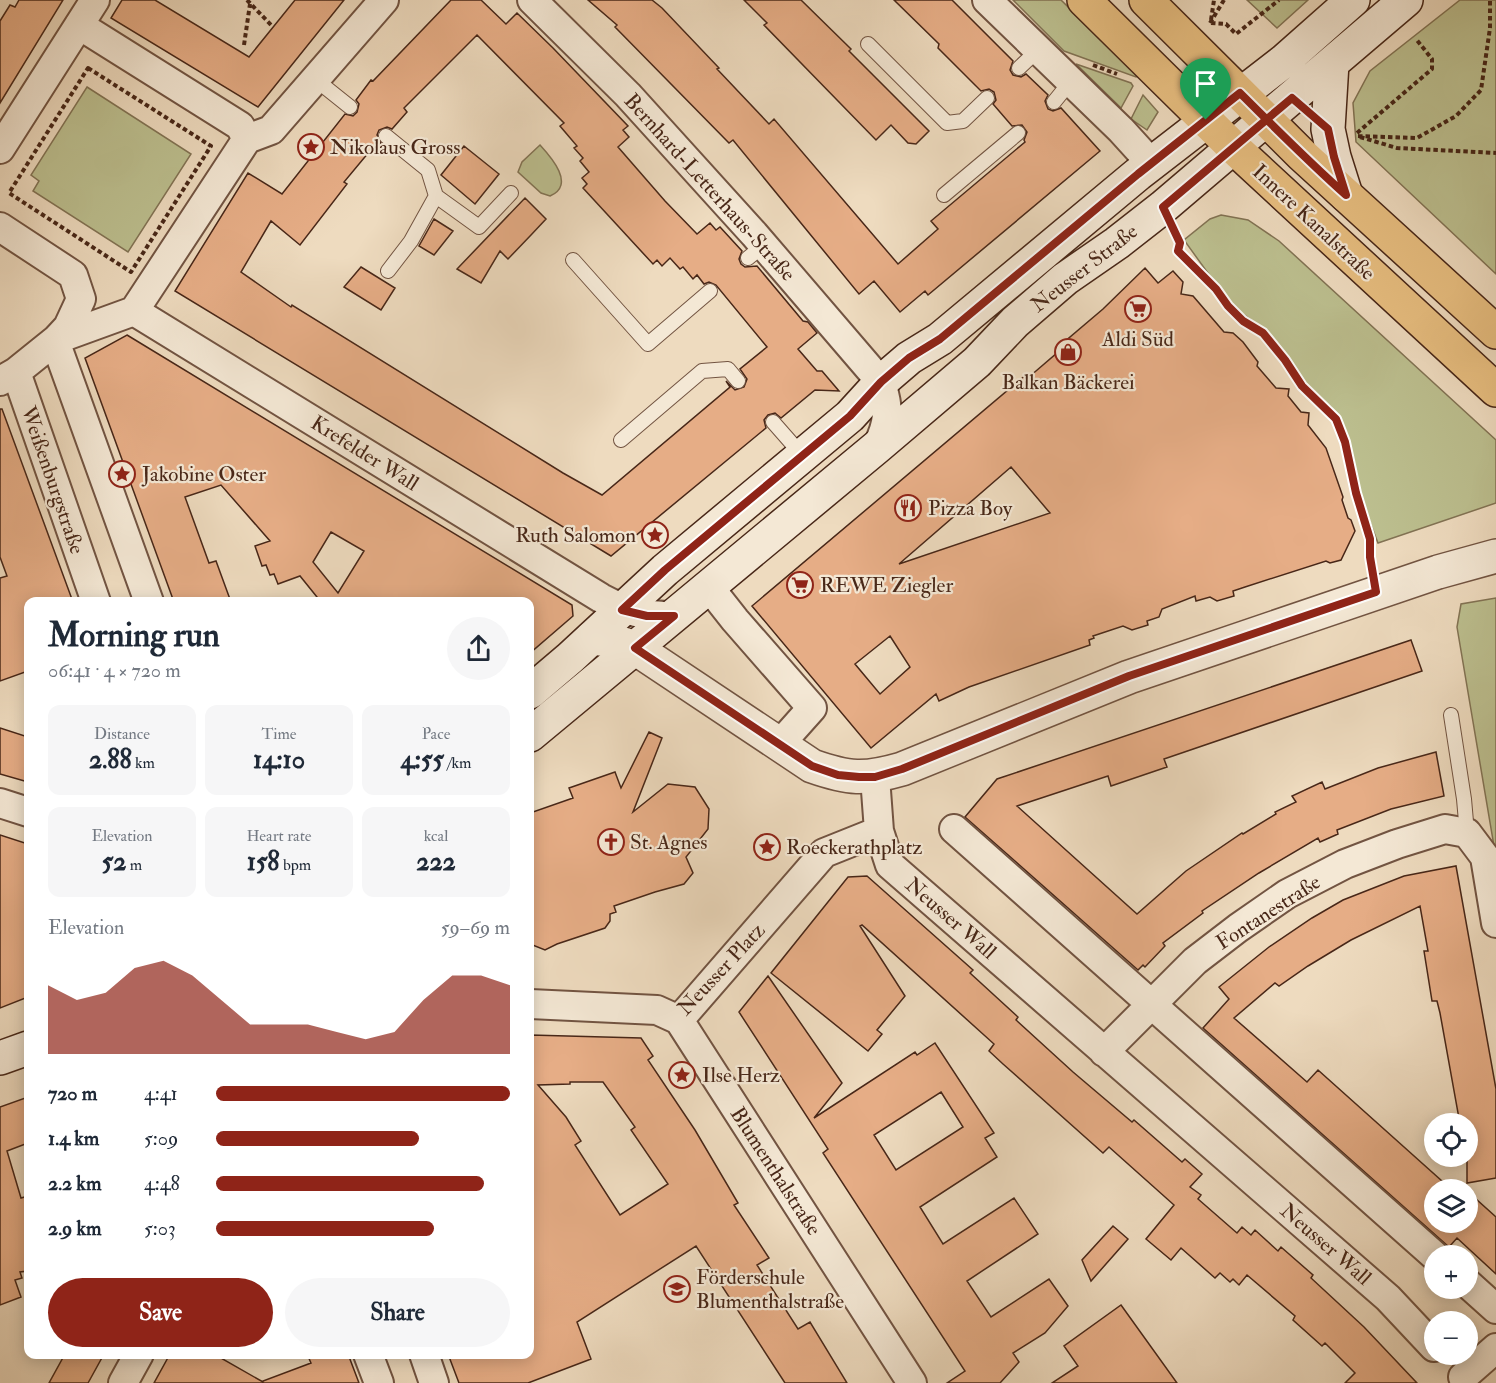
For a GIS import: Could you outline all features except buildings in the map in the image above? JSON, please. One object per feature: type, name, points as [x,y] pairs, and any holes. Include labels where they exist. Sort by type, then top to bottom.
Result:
[{"type":"main road","name":"Innere Kanalstraße","points":[[1084,0],[1233,147],[1496,390]]},
{"type":"main road","name":"Innere Kanalstraße","points":[[1146,0],[1346,195],[1496,332]]},
{"type":"main road","name":"Neusser Straße","points":[[534,689],[665,570],[850,416],[881,382],[909,358],[940,339],[1151,164],[1284,61],[1353,0]]},
{"type":"main road","name":"Neusser Straße","points":[[534,732],[964,373],[1016,322],[1065,279],[1118,243],[1163,207],[1406,0]]},
{"type":"main road","points":[[1332,63],[1328,129],[1346,195]]},
{"type":"main road","points":[[940,339],[937,346],[937,357],[940,364],[946,371],[953,374],[964,373]]},
{"type":"main road","points":[[592,638],[614,641],[635,648],[812,766],[838,775],[875,777],[921,762],[1129,676],[1376,592],[1496,556]]},
{"type":"main road","points":[[0,1058],[24,1049]]},
{"type":"street","points":[[0,149],[95,0]]},
{"type":"street","points":[[148,597],[56,340],[134,311],[247,139],[271,130],[384,0]]},
{"type":"street","name":"Bernhard-Letterhaus-Straße","points":[[532,0],[628,95],[756,251],[881,382]]},
{"type":"street","points":[[987,0],[1029,59],[1070,81],[1121,130],[1151,164]]},
{"type":"street","points":[[79,25],[240,126],[247,139]]},
{"type":"street","name":"Weißenburgstraße","points":[[0,227],[73,275],[81,299],[68,327],[56,340],[8,376],[94,597]]},
{"type":"street","name":"Krefelder Wall","points":[[134,311],[622,610],[647,616],[674,616]]},
{"type":"street","points":[[877,447],[886,428],[886,400],[881,382]]},
{"type":"street","points":[[709,587],[812,708],[779,745]]},
{"type":"street","name":"Neusser Wall","points":[[875,777],[879,831],[890,865],[1388,1298],[1424,1336]]},
{"type":"street","points":[[0,803],[24,811]]},
{"type":"street","points":[[954,829],[1424,1246]]},
{"type":"street","name":"Fontanestraße","points":[[1153,1005],[1195,961],[1287,894],[1345,864],[1397,844],[1445,829],[1467,832]]},
{"type":"street","name":"Neusser Platz","points":[[534,1004],[657,1010],[680,1020],[824,853],[879,831]]},
{"type":"street","points":[[1467,832],[1490,857],[1496,923]]},
{"type":"street","points":[[1104,1052],[1153,1005]]},
{"type":"street","name":"Blumenthalstraße","points":[[680,1020],[912,1383]]},
{"type":"street","points":[[1478,1293],[1496,1309]]},
{"type":"street","points":[[1451,1365],[1465,1380],[1496,1348]]},
{"type":"street","points":[[123,1383],[136,1359]]},
{"type":"street","points":[[370,1359],[379,1383]]},
{"type":"street","points":[[426,1359],[434,1383]]},
{"type":"lane","points":[[868,44],[947,123],[963,121],[987,98]]},
{"type":"lane","points":[[315,79],[350,107]]},
{"type":"lane","points":[[944,195],[1018,133]]},
{"type":"lane","points":[[386,136],[428,170],[436,196],[479,227],[512,193]]},
{"type":"lane","points":[[388,271],[411,241],[436,196]]},
{"type":"lane","points":[[573,260],[648,344],[710,291]]},
{"type":"lane","points":[[621,440],[702,371],[728,369],[738,381]]},
{"type":"lane","points":[[774,422],[802,455]]},
{"type":"lane","points":[[1451,715],[1467,832]]},
{"type":"path","points":[[1210,23],[1214,0]]},
{"type":"path","points":[[1210,23],[1224,0]]},
{"type":"path","points":[[1210,23],[1226,24],[1236,34],[1279,0]]},
{"type":"path","points":[[1490,0],[1490,28],[1481,90],[1456,116],[1417,138],[1354,135],[1397,148],[1496,153]]},
{"type":"path","points":[[248,2],[273,27]]},
{"type":"path","points":[[244,45],[248,2]]},
{"type":"path","points":[[1359,131],[1432,69],[1432,59],[1416,39]]},
{"type":"path","points":[[88,68],[211,146],[131,272],[9,194],[88,68]]},
{"type":"path","points":[[1070,81],[1136,81],[1157,71]]},
{"type":"path","points":[[1163,207],[1180,243],[1178,251],[1216,289],[1243,321],[1263,333],[1302,386],[1336,419],[1345,442],[1356,493],[1370,539],[1370,557],[1376,592]]},
{"type":"green space","points":[[1013,0],[1061,0],[1138,76],[1064,51]]},
{"type":"green space","points":[[1247,0],[1308,0],[1277,28]]},
{"type":"green space","points":[[1460,0],[1496,0],[1496,274],[1356,142],[1353,103],[1370,71]]},
{"type":"green space","points":[[1076,64],[1131,83],[1133,86],[1121,108]]},
{"type":"green space","points":[[87,87],[191,154],[128,252],[33,191],[39,181],[31,175]]},
{"type":"green space","points":[[1143,95],[1158,112],[1147,130],[1131,119]]},
{"type":"green space","points":[[540,145],[550,156],[561,178],[561,185],[550,196],[541,193],[518,172],[522,162]]},
{"type":"green space","points":[[1221,215],[1248,220],[1279,241],[1496,440],[1496,503],[1378,543],[1359,494],[1350,447],[1340,420],[1331,407],[1311,391],[1266,331],[1231,305],[1184,240],[1210,219]]},
{"type":"green space","points":[[1496,598],[1496,858],[1457,627],[1461,604]]},
{"type":"place","name":"Nikolaus Gross","points":[[311,147]]},
{"type":"place","name":"Aldi Süd","points":[[1138,309]]},
{"type":"place","name":"Balkan Bäckerei","points":[[1068,352]]},
{"type":"place","name":"Jakobine Oster","points":[[122,474]]},
{"type":"place","name":"Pizza Boy","points":[[908,508]]},
{"type":"place","name":"Ruth Salomon","points":[[655,535]]},
{"type":"place","name":"REWE Ziegler","points":[[800,585]]},
{"type":"place","name":"St. Agnes","points":[[611,842]]},
{"type":"place","name":"Roeckerathplatz","points":[[767,847]]},
{"type":"place","name":"Ilse Herz","points":[[682,1075]]},
{"type":"place","name":"Förderschule Blumenthalstraße","points":[[677,1289]]},
{"type":"route","points":[[1206,120],[940,339],[909,358],[881,382],[850,416],[665,570],[622,610],[647,616],[674,616],[635,648],[812,766],[838,775],[875,777],[921,762],[1129,676],[1376,592],[1370,557],[1370,539],[1356,493],[1345,442],[1336,419],[1302,386],[1263,333],[1243,321],[1216,289],[1178,251],[1180,243],[1163,207],[1267,119],[1292,98],[1328,129],[1346,195],[1287,140],[1267,119],[1240,93],[1206,120]]}]
